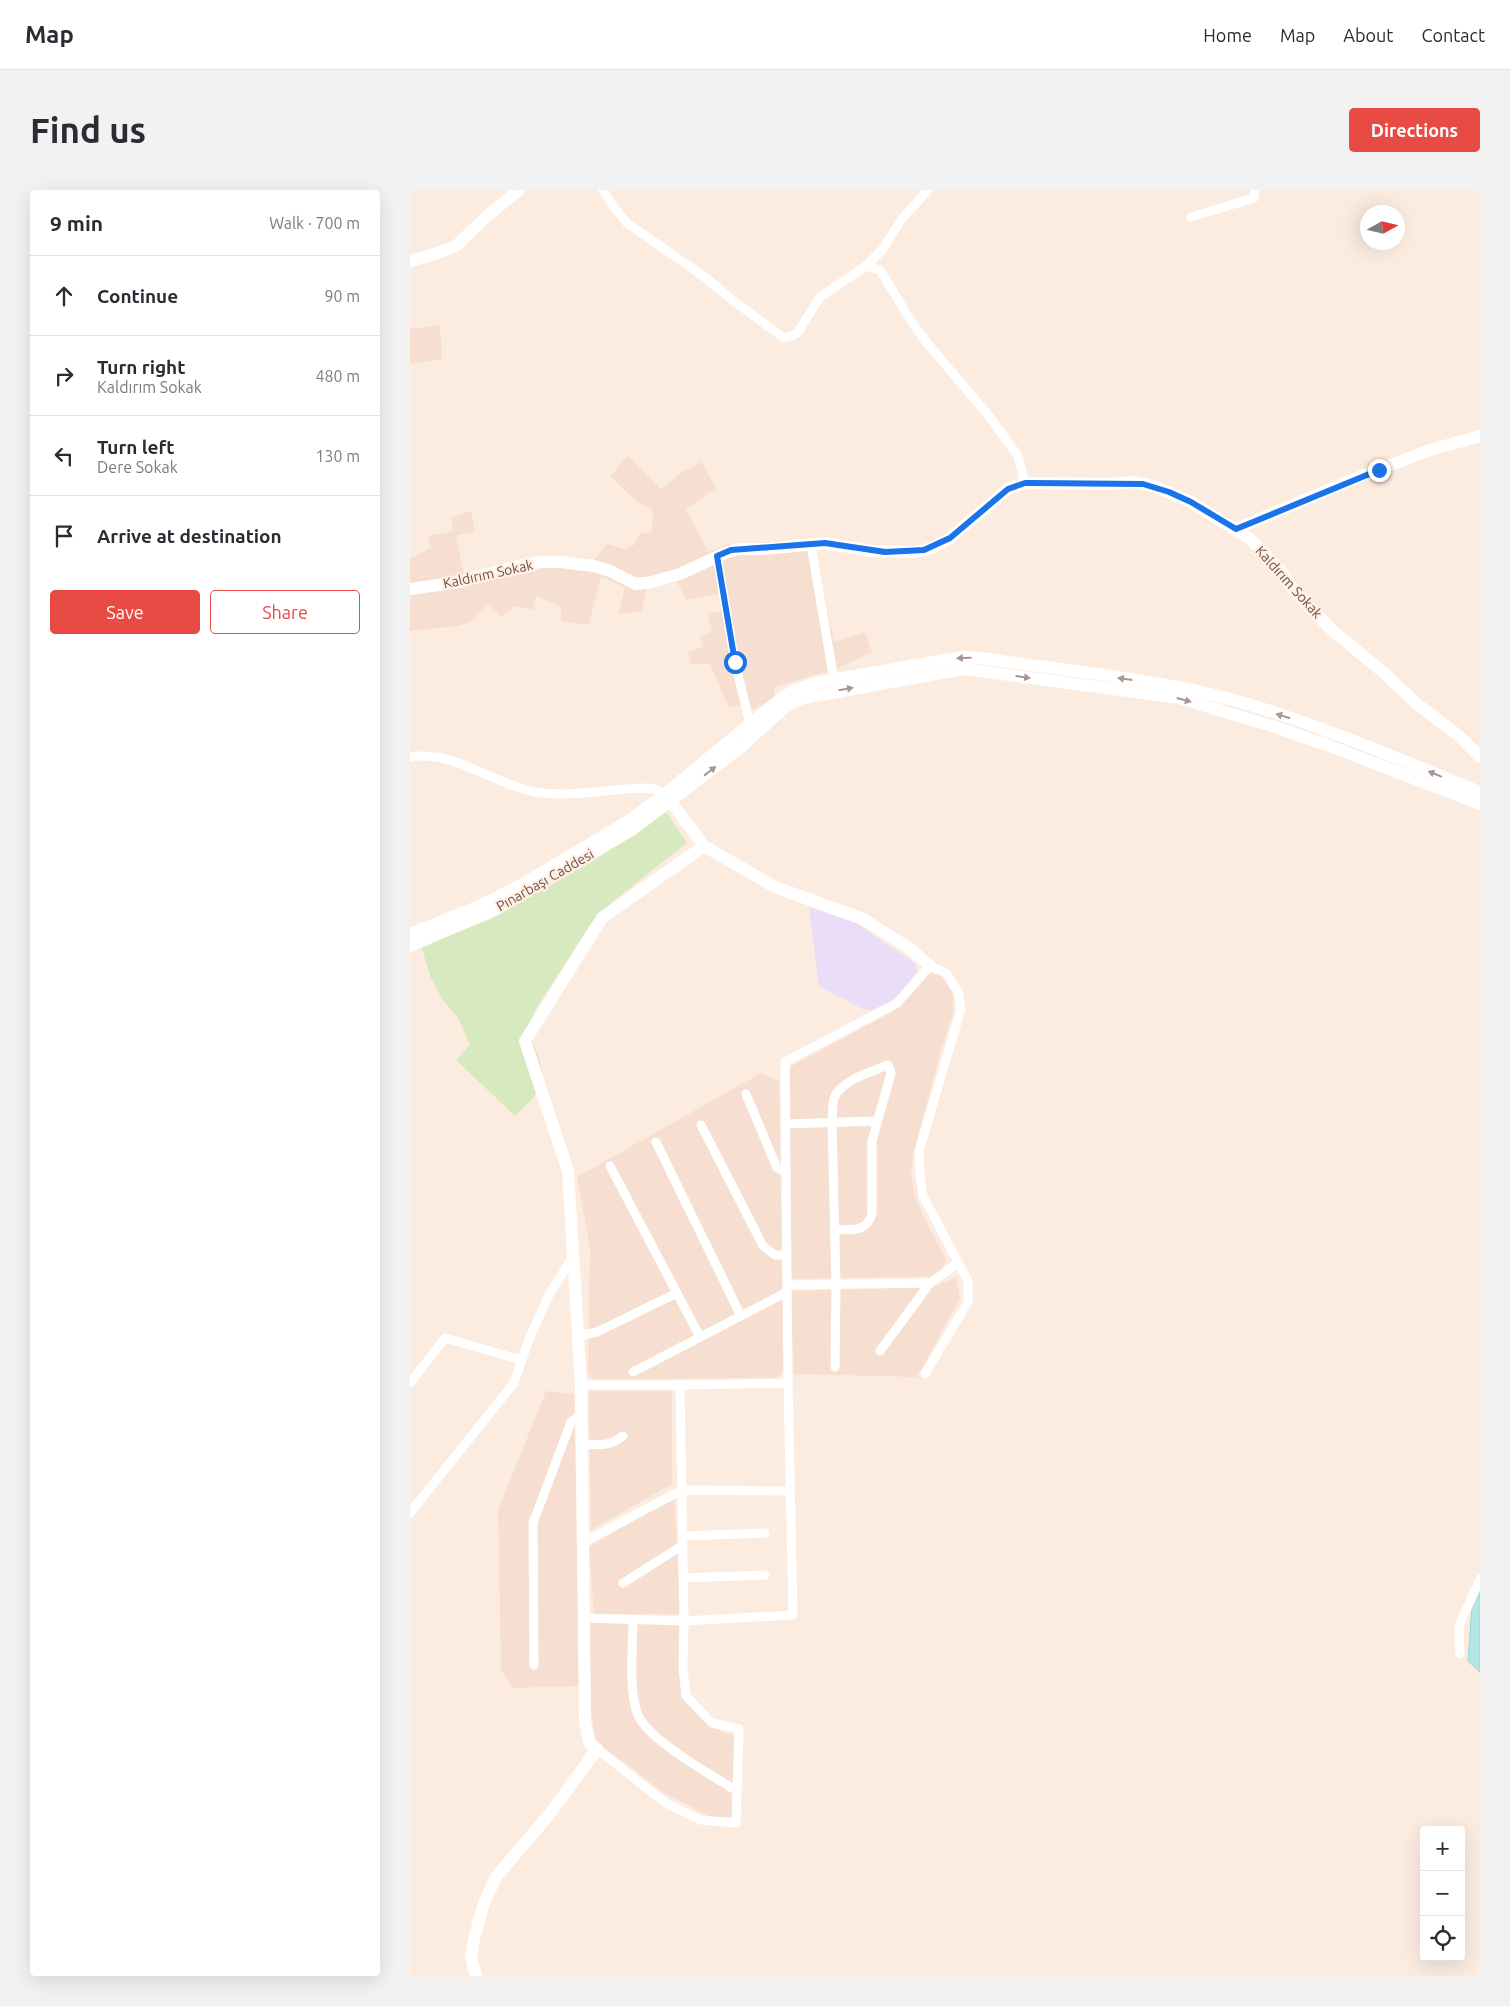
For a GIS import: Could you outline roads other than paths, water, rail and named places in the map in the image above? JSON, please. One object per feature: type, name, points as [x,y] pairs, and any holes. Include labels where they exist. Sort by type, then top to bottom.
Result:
[{"type":"street","points":[[410,261],[456,246],[486,217],[519,190]]},
{"type":"street","points":[[603,190],[614,209],[627,223],[706,278],[730,299],[784,338],[798,332],[820,297],[866,266],[890,240],[901,220],[928,190]]},
{"type":"street","points":[[1191,217],[1254,198],[1255,190]]},
{"type":"street","points":[[866,266],[880,270],[911,321],[927,343],[1008,442],[1022,465],[1025,483]]},
{"type":"street","points":[[1236,529],[1354,479],[1430,450],[1480,436]]},
{"type":"street","name":"Kaldırım Sokak","points":[[410,589],[459,582],[521,565],[560,562],[594,566],[610,571],[636,584],[652,582],[680,574],[717,556],[738,549],[825,543],[885,552],[924,550],[950,538],[1008,489],[1025,483],[1108,484],[1134,482],[1148,485],[1191,502],[1236,529],[1266,554],[1295,592],[1332,630],[1384,673],[1417,704],[1459,736],[1480,757]]},
{"type":"street","points":[[811,545],[834,680]]},
{"type":"street","points":[[717,556],[735,662],[753,729]]},
{"type":"street","points":[[753,729],[778,701],[794,691],[815,683],[962,657],[981,658],[1184,688],[1242,703],[1324,729],[1480,792]]},
{"type":"street","points":[[410,934],[477,907],[523,884],[668,798],[753,729],[785,707],[803,698],[964,669],[1178,698],[1327,744],[1480,804]]},
{"type":"street","points":[[410,757],[434,756],[457,762],[518,787],[538,792],[567,793],[642,788],[654,789],[668,798],[704,846],[775,887],[863,918],[909,948],[930,966],[946,973],[958,992],[960,1009],[919,1151],[920,1174],[923,1196],[968,1281],[968,1302],[925,1374]]},
{"type":"street","name":"Pınarbaşı Caddesi","points":[[410,946],[492,911],[633,829],[668,798]]},
{"type":"street","points":[[680,1385],[683,1668],[686,1696],[712,1723],[739,1729],[736,1824],[701,1820],[667,1804],[589,1742],[585,1722],[581,1385],[568,1171],[525,1041],[602,918],[704,846]]},
{"type":"street","points":[[583,1618],[684,1621],[793,1614],[784,1062],[897,1003],[930,966]]},
{"type":"street","points":[[835,1230],[860,1229],[869,1223],[872,1214],[872,1141],[891,1073],[888,1065],[853,1079],[838,1091],[834,1098],[832,1122],[836,1284],[835,1367]]},
{"type":"street","points":[[746,1094],[777,1168],[786,1172]]},
{"type":"street","points":[[785,1124],[877,1121]]},
{"type":"street","points":[[701,1125],[763,1246],[775,1255],[786,1255]]},
{"type":"street","points":[[656,1142],[741,1316]]},
{"type":"street","points":[[610,1166],[700,1337]]},
{"type":"street","points":[[410,1513],[514,1383],[528,1339],[550,1293],[573,1257]]},
{"type":"street","points":[[880,1351],[930,1283],[958,1263]]},
{"type":"street","points":[[633,1372],[741,1316],[787,1288],[836,1284],[930,1283]]},
{"type":"street","points":[[578,1336],[597,1332],[677,1293]]},
{"type":"street","points":[[410,1383],[445,1338],[521,1360]]},
{"type":"street","points":[[581,1385],[788,1383]]},
{"type":"street","points":[[534,1665],[534,1523],[571,1422],[581,1414]]},
{"type":"street","points":[[581,1444],[607,1445],[624,1436]]},
{"type":"street","points":[[582,1543],[682,1490],[790,1491]]},
{"type":"street","points":[[623,1583],[683,1540],[765,1533]]},
{"type":"street","points":[[683,1578],[765,1575]]},
{"type":"street","points":[[1460,1654],[1459,1626],[1480,1579]]},
{"type":"street","points":[[633,1620],[633,1678],[638,1716],[644,1725],[664,1743],[737,1792]]},
{"type":"street","points":[[476,1976],[472,1957],[474,1939],[484,1903],[496,1877],[552,1811],[597,1748]]},
{"type":"water","points":[[1480,1586],[1480,1672],[1468,1661],[1472,1607]]}]
